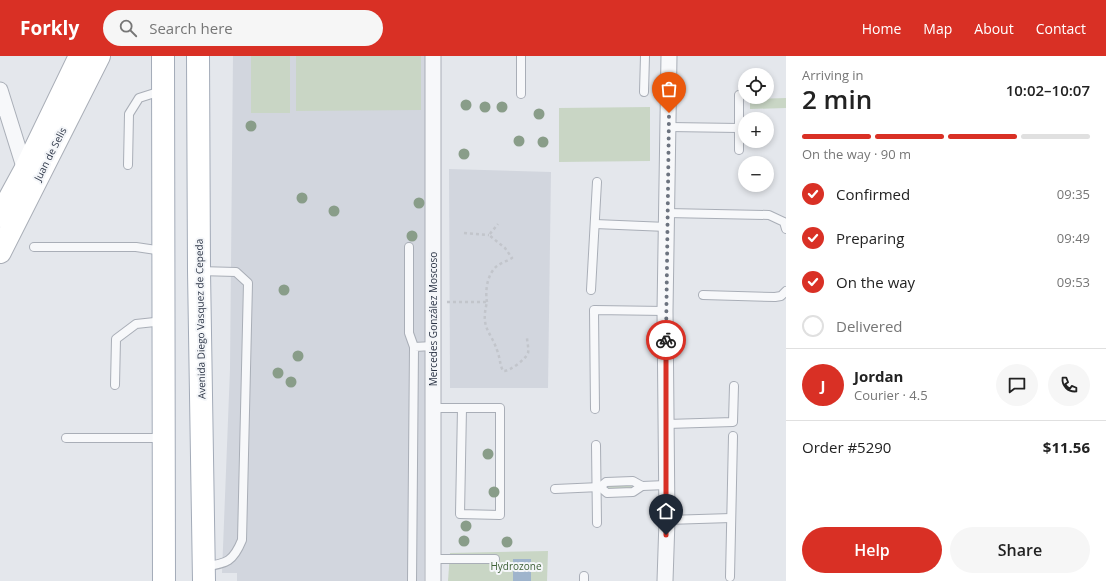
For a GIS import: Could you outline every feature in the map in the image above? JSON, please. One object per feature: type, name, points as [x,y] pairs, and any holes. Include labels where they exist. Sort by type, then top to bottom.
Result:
[{"type":"main road","name":"Juan de Selis","points":[[0,216],[81,68],[99,56]]},
{"type":"main road","points":[[163,56],[164,581]]},
{"type":"main road","name":"Avenida Diego Vasquez de Cepeda","points":[[198,56],[198,271],[204,574]]},
{"type":"main road","name":"Juan de Selis","points":[[0,252],[81,68]]},
{"type":"street","name":"Mercedes González Moscoso","points":[[433,56],[433,581]]},
{"type":"street","points":[[665,581],[667,520],[666,311],[669,56]]},
{"type":"street","points":[[0,90],[24,170]]},
{"type":"lane","points":[[521,56],[521,94]]},
{"type":"lane","points":[[644,92],[645,56]]},
{"type":"lane","points":[[128,166],[129,114],[139,98],[163,91]]},
{"type":"lane","points":[[669,127],[738,128]]},
{"type":"lane","points":[[591,290],[597,182]]},
{"type":"lane","points":[[595,224],[769,215],[784,222],[786,229]]},
{"type":"lane","points":[[34,247],[136,247],[163,251]]},
{"type":"lane","points":[[408,247],[409,333],[414,347],[412,581]]},
{"type":"lane","points":[[198,271],[236,272],[248,282],[242,540],[233,558],[204,574]]},
{"type":"lane","points":[[703,296],[775,297],[781,296],[786,291]]},
{"type":"lane","points":[[595,408],[594,310],[666,311]]},
{"type":"lane","points":[[115,385],[116,339],[136,324],[164,321]]},
{"type":"lane","points":[[414,347],[433,346]]},
{"type":"lane","points":[[667,424],[733,422],[734,386]]},
{"type":"lane","points":[[434,408],[462,408],[500,408],[500,515],[460,514],[462,408]]},
{"type":"lane","points":[[730,577],[733,436]]},
{"type":"lane","points":[[66,438],[164,438]]},
{"type":"lane","points":[[596,444],[598,487],[597,523]]},
{"type":"lane","points":[[555,489],[598,487],[606,482],[633,481],[642,486],[666,485]]},
{"type":"lane","points":[[667,520],[731,518]]},
{"type":"lane","points":[[434,559],[495,560]]},
{"type":"path","points":[[489,236],[498,224]]},
{"type":"path","points":[[464,233],[489,236],[505,248],[512,258],[497,266],[486,284],[487,302],[484,323],[498,353],[503,371],[511,370],[526,356],[528,352],[527,336]]},
{"type":"path","points":[[433,302],[487,302]]},
{"type":"shaded area","points":[[233,56],[426,56],[424,581],[237,581],[237,573],[222,573],[230,369]]},
{"type":"shaded area","points":[[449,169],[551,172],[548,388],[450,388]]},
{"type":"green space","points":[[251,56],[290,56],[290,113],[251,113]]},
{"type":"green space","points":[[296,56],[421,56],[421,110],[296,111]]},
{"type":"green space","points":[[774,98],[786,98],[786,108],[750,109],[750,104],[774,104]]},
{"type":"green space","points":[[650,107],[650,161],[559,162],[559,108]]},
{"type":"green space","points":[[607,485],[632,486],[631,488],[606,489]]},
{"type":"green space","name":"Hydrozone","points":[[548,551],[547,581],[448,581],[450,553]]},
{"type":"water","points":[[513,559],[531,559],[531,581],[513,581]]},
{"type":"way so far","points":[[666,340],[669,113]]},
{"type":"route","points":[[666,340],[666,535]]}]
